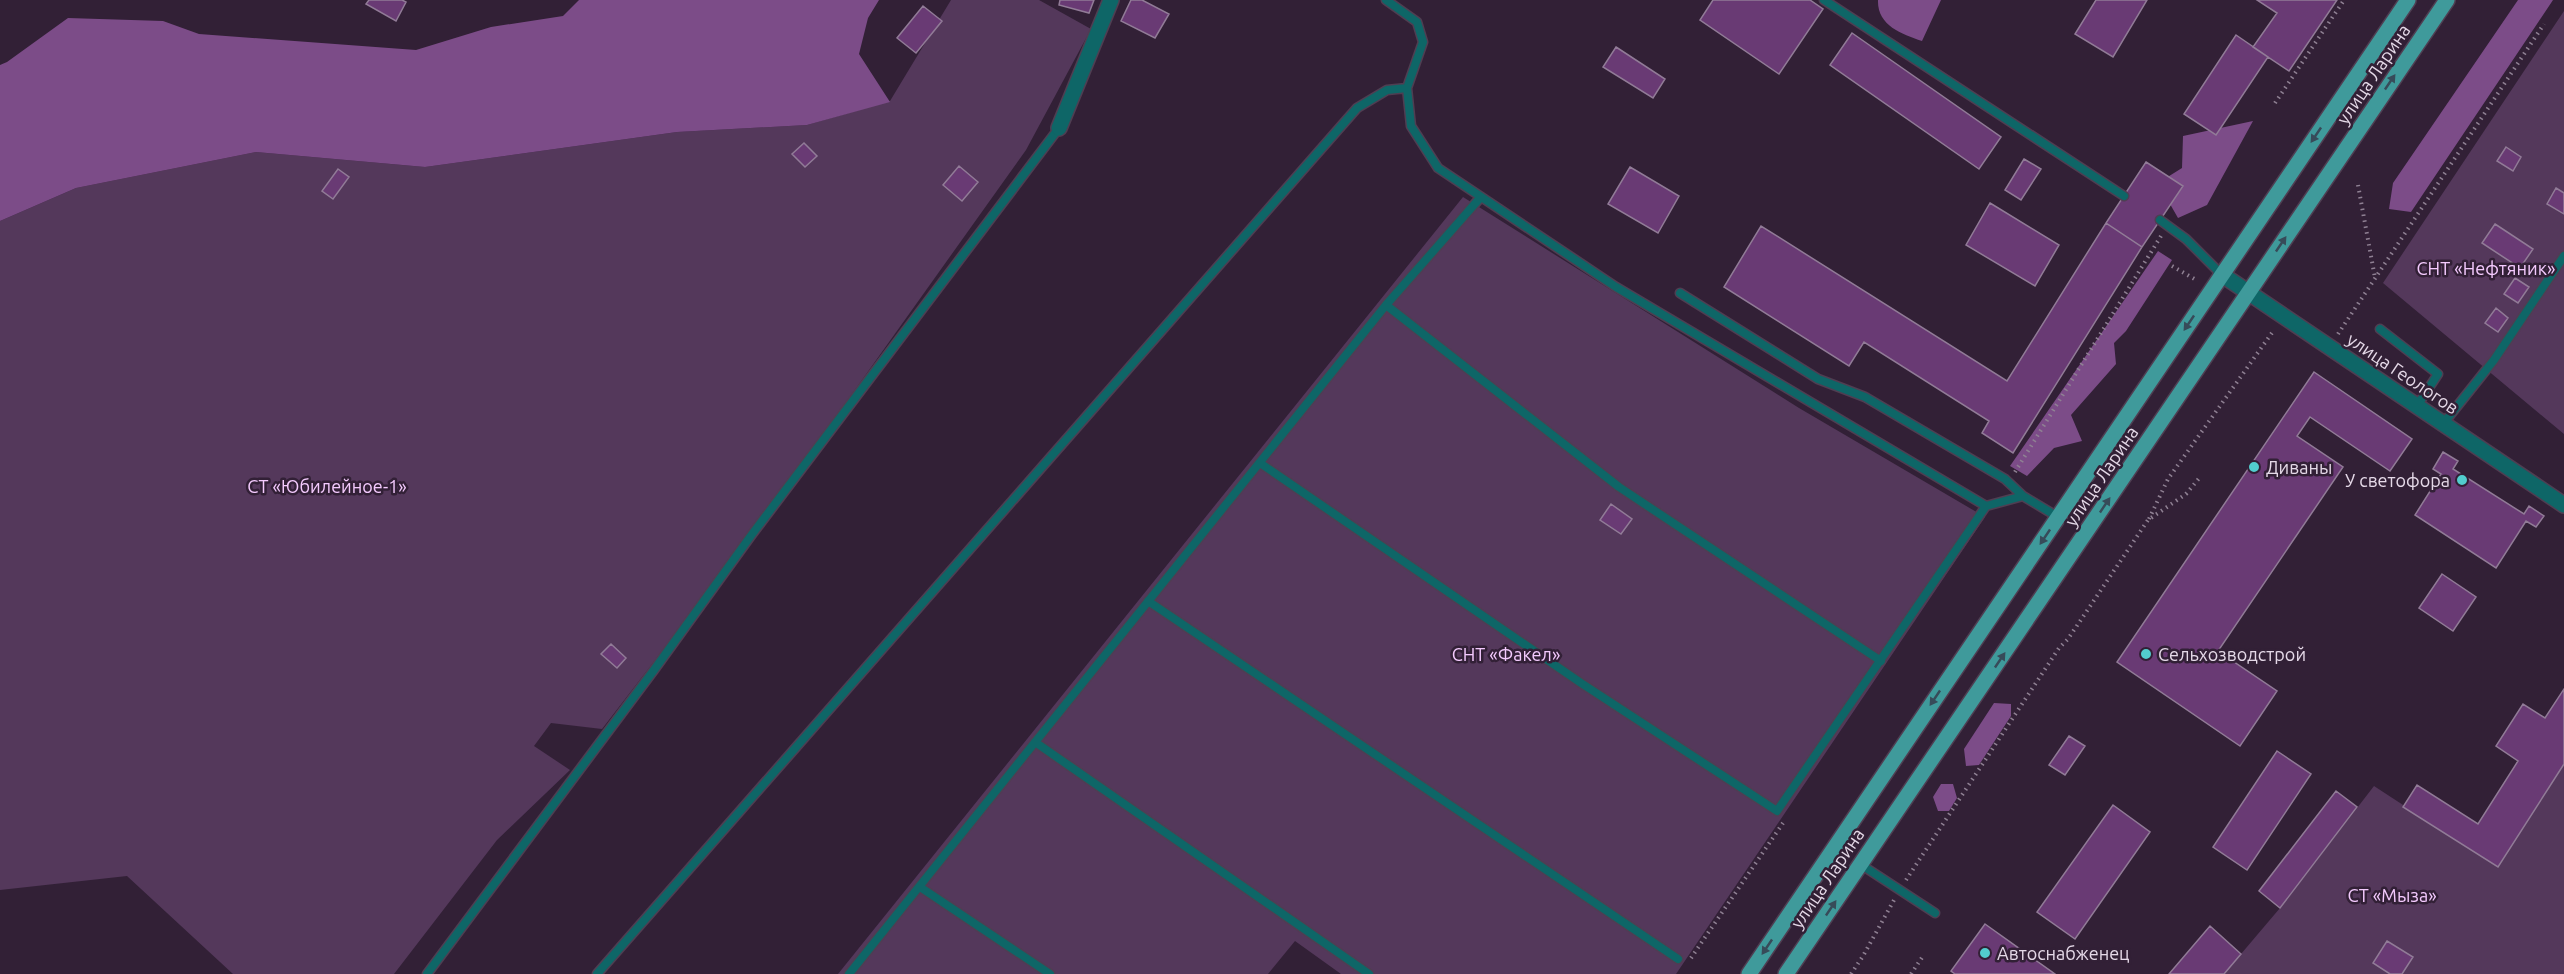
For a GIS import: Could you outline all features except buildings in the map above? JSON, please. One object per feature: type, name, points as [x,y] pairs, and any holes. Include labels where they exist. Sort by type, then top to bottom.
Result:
[{"type":"main road","name":"улица Ларина","points":[[1749,974],[2408,0]]},
{"type":"main road","name":"улица Ларина","points":[[1786,974],[2447,0]]},
{"type":"street","points":[[1059,128],[1111,0]]},
{"type":"street","name":"улица Геологов","points":[[2221,274],[2564,505]]},
{"type":"lane","points":[[1386,0],[1417,22],[1423,42],[1407,88],[1411,126],[1438,168],[1616,287],[1986,506]]},
{"type":"lane","points":[[1824,0],[2124,196]]},
{"type":"lane","points":[[597,974],[1357,108],[1387,90],[1407,88]]},
{"type":"lane","points":[[428,974],[750,537],[1059,128]]},
{"type":"lane","points":[[849,974],[1386,305],[1480,198]]},
{"type":"lane","points":[[2160,220],[2186,239],[2221,274]]},
{"type":"lane","points":[[2443,424],[2494,360],[2564,256]]},
{"type":"lane","points":[[1680,293],[1818,379],[1865,397],[2005,479],[2023,496],[2058,517]]},
{"type":"lane","points":[[1386,305],[1619,487],[1881,661]]},
{"type":"lane","points":[[2380,329],[2439,374],[2417,406]]},
{"type":"lane","points":[[1260,463],[1581,683],[1777,811],[1986,506],[2023,496]]},
{"type":"lane","points":[[1148,601],[1678,959]]},
{"type":"lane","points":[[1035,742],[1369,974]]},
{"type":"lane","points":[[1860,864],[1935,913]]},
{"type":"lane","points":[[920,887],[1050,974]]},
{"type":"path","points":[[2275,103],[2344,0]]},
{"type":"path","points":[[2330,347],[2544,24]]},
{"type":"path","points":[[2358,185],[2375,278]]},
{"type":"path","points":[[2172,266],[2198,282]]},
{"type":"path","points":[[1851,974],[1899,890],[2059,648],[2068,639],[2148,520],[2168,479],[2274,331],[2277,312]]},
{"type":"path","points":[[2148,520],[2186,494],[2201,476]]},
{"type":"path","points":[[1911,974],[1923,956]]},
{"type":"green space","name":"СТ «Юбилейное-1»","points":[[951,0],[1039,0],[1091,29],[1026,150],[750,537],[602,729],[551,723],[534,746],[570,770],[497,840],[394,974],[233,974],[127,876],[0,890],[0,221],[76,188],[256,152],[425,167],[677,132],[807,125],[890,101]]},
{"type":"green space","name":"СНТ «Нефтяник»","points":[[2564,11],[2564,434],[2383,283]]},
{"type":"green space","name":"СНТ «Факел»","points":[[1463,197],[1799,408],[1985,517],[1676,974],[1341,974],[1295,941],[1268,974],[838,974]]},
{"type":"green space","name":"СТ «Мыза»","points":[[2564,764],[2564,974],[2224,974],[2280,908],[2374,786],[2498,867]]},
{"type":"shaded area","points":[[579,0],[879,0],[868,18],[859,54],[890,102],[807,125],[677,132],[425,167],[256,152],[76,188],[0,221],[0,65],[68,18],[163,21],[199,34],[416,50],[491,27],[563,16]]},
{"type":"shaded area","points":[[1878,0],[1941,0],[1922,41],[1899,32],[1886,22],[1879,9]]},
{"type":"shaded area","points":[[2518,0],[2553,0],[2411,212],[2389,209],[2393,183]]},
{"type":"shaded area","points":[[2253,121],[2207,205],[2178,218],[2158,183],[2182,168],[2183,136]]},
{"type":"shaded area","points":[[2158,251],[2172,260],[2126,331],[2114,343],[2116,364],[2071,415],[2082,441],[2054,448],[2027,476],[2010,466]]},
{"type":"shaded area","points":[[1994,703],[2011,704],[2011,716],[1979,765],[1966,766],[1964,749]]},
{"type":"shaded area","points":[[1941,784],[1953,784],[1957,798],[1949,811],[1938,811],[1933,797]]},
{"type":"place","name":"Диваны","points":[[2254,467]]},
{"type":"place","name":"У светофора","points":[[2462,480]]},
{"type":"place","name":"Сельхозводстрой","points":[[2146,654]]},
{"type":"place","name":"Автоснабженец","points":[[1985,953]]}]
